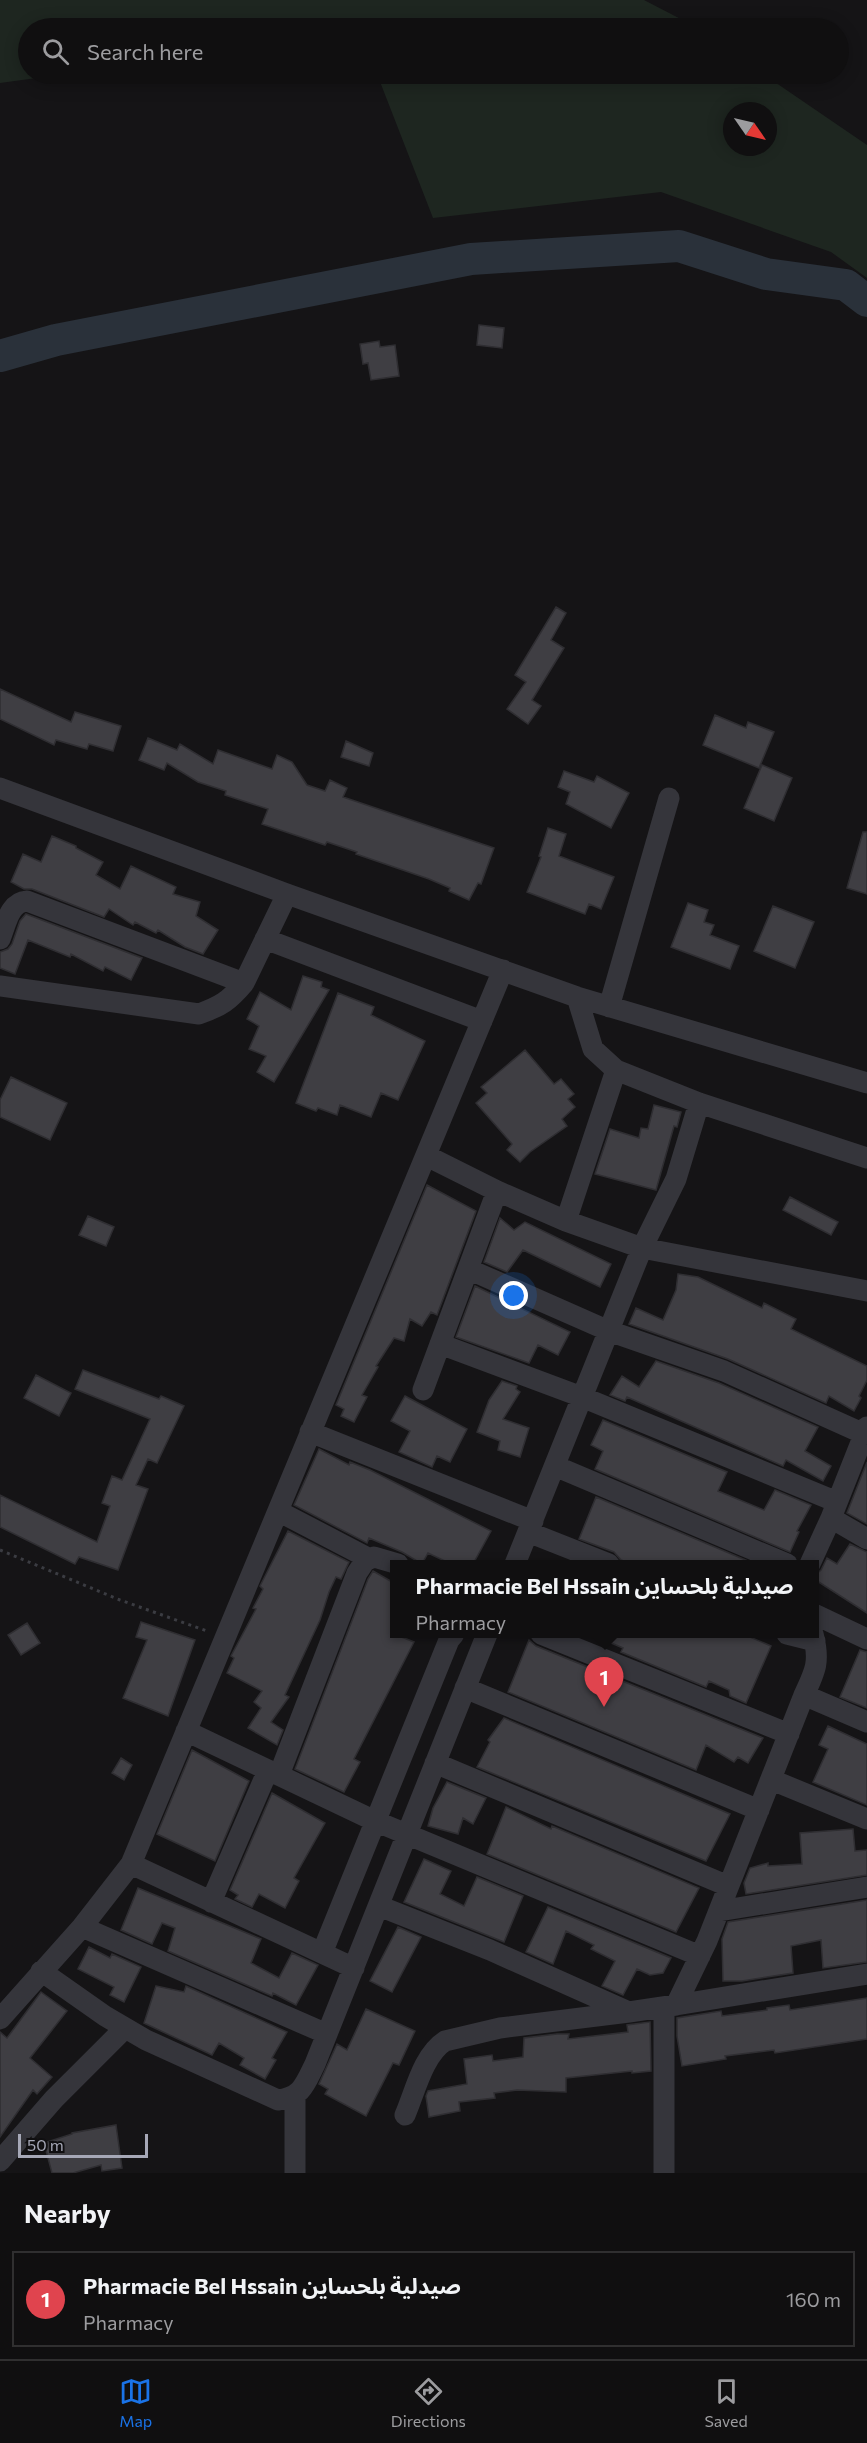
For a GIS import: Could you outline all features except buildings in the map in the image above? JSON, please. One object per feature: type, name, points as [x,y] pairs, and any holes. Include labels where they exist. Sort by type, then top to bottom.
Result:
[{"type":"street","points":[[0,788],[287,894],[577,997],[867,1083]]},
{"type":"street","points":[[609,1006],[669,798]]},
{"type":"street","points":[[0,986],[198,1014],[217,1008],[231,999],[244,983],[287,894]]},
{"type":"street","points":[[0,939],[12,910],[17,904],[27,901],[244,983]]},
{"type":"street","points":[[265,939],[482,1021]]},
{"type":"street","points":[[0,2019],[82,1927],[131,1864],[503,970]]},
{"type":"street","points":[[577,997],[593,1048],[616,1070],[699,1103],[867,1158]]},
{"type":"street","points":[[566,1221],[616,1070]]},
{"type":"street","points":[[517,1560],[642,1248],[676,1179],[699,1103]]},
{"type":"street","points":[[427,1155],[497,1191],[566,1221],[642,1248],[867,1291]]},
{"type":"street","points":[[423,1390],[497,1191]]},
{"type":"street","points":[[468,1269],[609,1331],[724,1371],[865,1437],[812,1560]]},
{"type":"street","points":[[440,1344],[582,1396],[834,1510],[867,1539]]},
{"type":"street","points":[[310,1432],[600,1560]]},
{"type":"street","points":[[555,1466],[778,1560]]},
{"type":"street","points":[[278,1511],[369,1558],[374,1557],[390,1562]]},
{"type":"street","points":[[211,1902],[273,1773],[357,1573],[369,1558]]},
{"type":"street","points":[[819,1616],[867,1639]]},
{"type":"street","points":[[322,1953],[451,1638]]},
{"type":"street","points":[[41,1971],[126,2028],[278,2100],[295,2096],[306,2083],[327,2034],[485,1638]]},
{"type":"street","points":[[551,1638],[789,1734]]},
{"type":"street","points":[[664,2173],[670,2006],[700,1956],[804,1695],[816,1671],[818,1661],[814,1638]]},
{"type":"street","points":[[465,1688],[759,1810]]},
{"type":"street","points":[[804,1695],[867,1722]]},
{"type":"street","points":[[186,1731],[375,1821],[700,1956]]},
{"type":"street","points":[[435,1763],[728,1886]]},
{"type":"street","points":[[772,1780],[867,1819]]},
{"type":"street","points":[[131,1864],[354,1968]]},
{"type":"street","points":[[719,1911],[867,1887]]},
{"type":"street","points":[[379,1906],[490,1950],[629,2012]]},
{"type":"street","points":[[82,1927],[327,2034]]},
{"type":"street","points":[[405,2115],[428,2062],[439,2044],[446,2041],[500,2028],[670,2006],[867,1974]]},
{"type":"street","points":[[0,2161],[54,2099],[126,2028]]},
{"type":"street","points":[[295,2096],[295,2173]]},
{"type":"path","points":[[0,1550],[120,1600],[225,1637]]},
{"type":"shaded area","points":[[0,0],[644,0],[679,18],[18,18],[18,81],[0,83]]},
{"type":"shaded area","points":[[381,84],[778,84],[867,145],[867,278],[831,252],[661,192],[433,218]]},
{"type":"waterway","points":[[0,356],[56,340],[471,259],[679,246],[766,274],[846,285],[867,301]]},
{"type":"place","name":"Pharmacie Bel Hssain صيدلية بلحساين","points":[[604,1707]]}]
